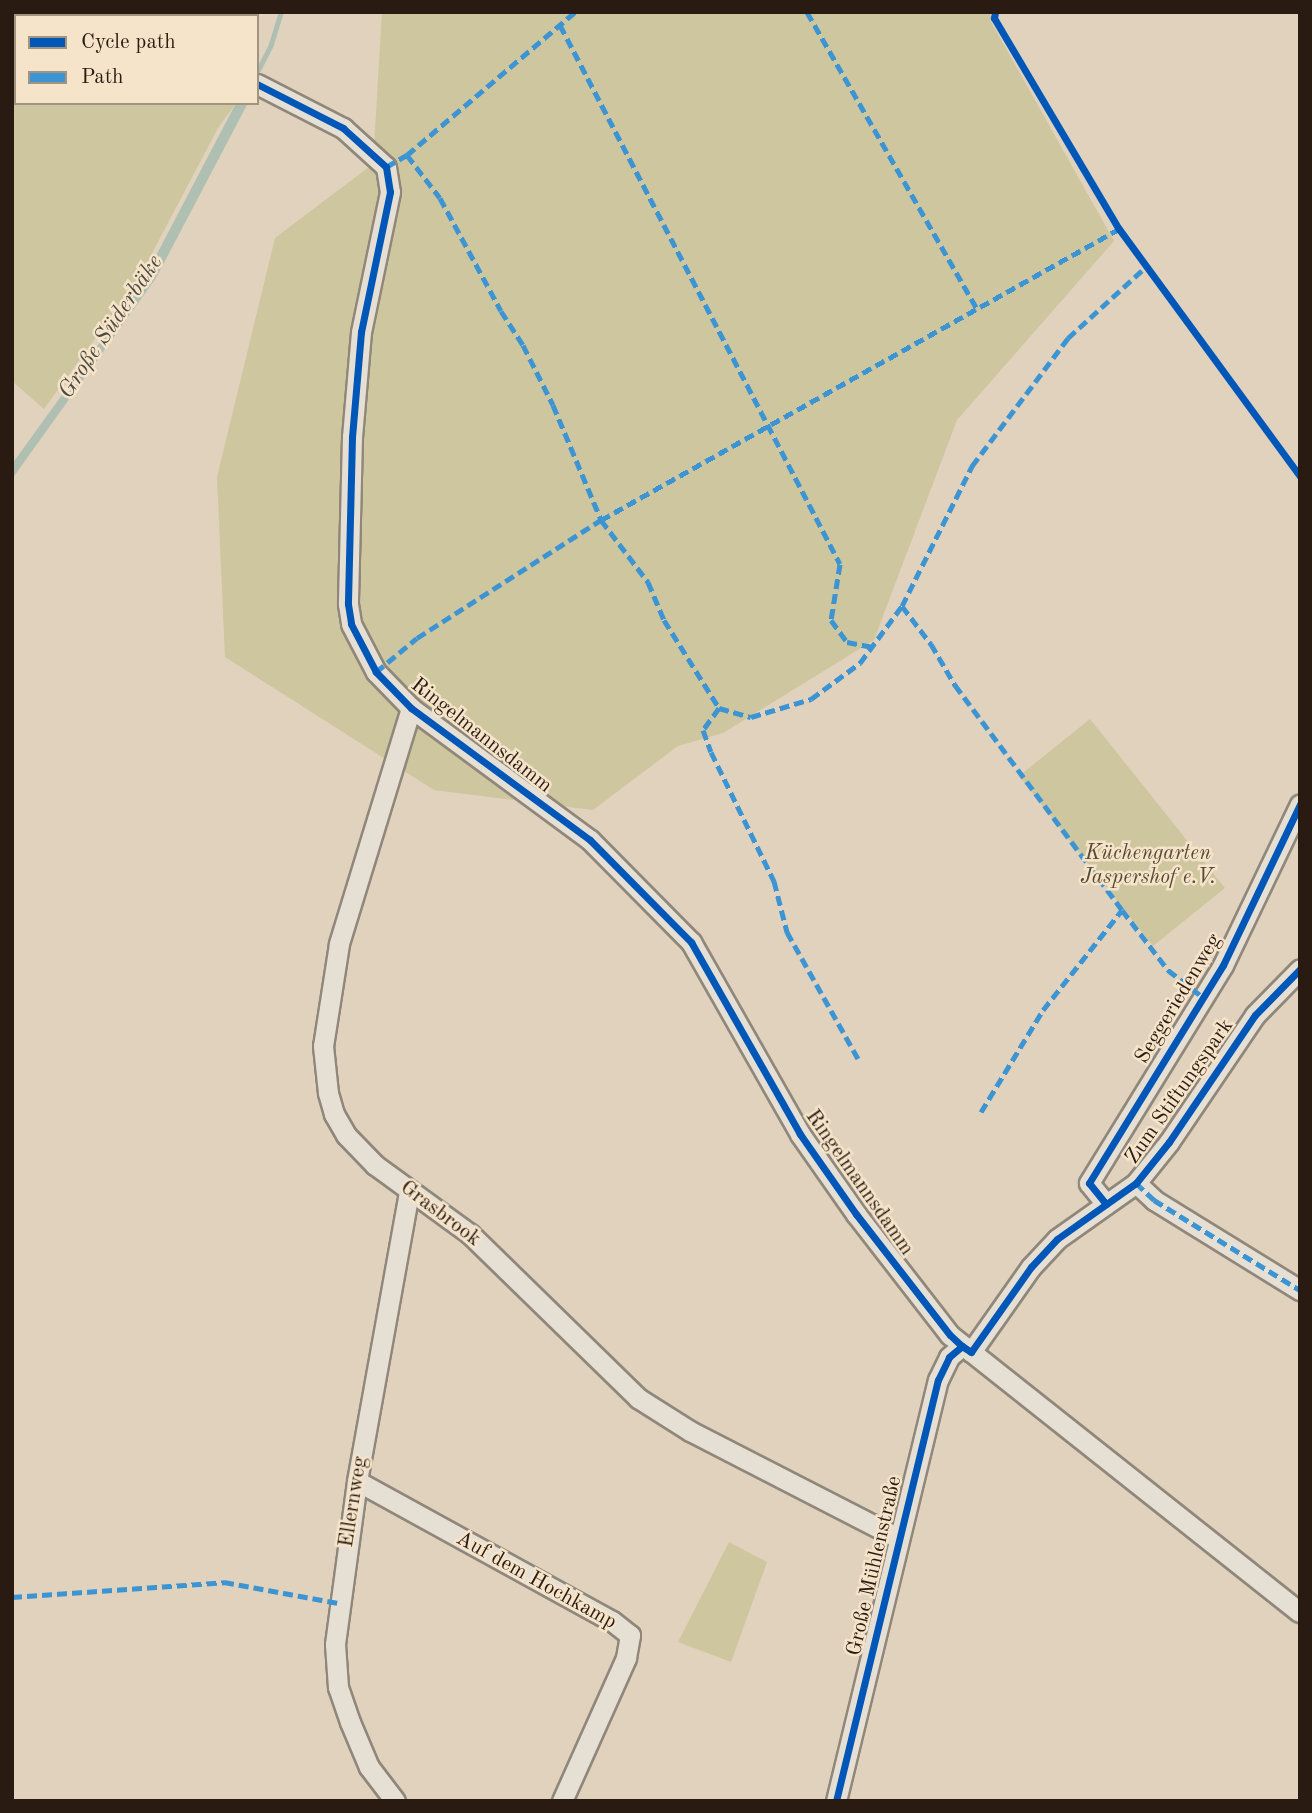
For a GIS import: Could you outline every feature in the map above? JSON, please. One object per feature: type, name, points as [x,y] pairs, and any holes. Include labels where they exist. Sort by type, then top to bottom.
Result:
[{"type":"street","name":"Ringelmannsdamm","points":[[259,85],[343,128],[386,167],[390,192],[362,332],[352,437],[348,604],[351,624],[376,672],[411,708],[590,840],[691,942],[800,1134],[856,1214],[950,1335],[1300,1612]]},
{"type":"street","name":"Grasbrook","points":[[411,708],[339,944],[323,1046],[328,1093],[334,1114],[346,1135],[375,1165],[470,1234],[638,1398],[751,1464],[898,1538]]},
{"type":"street","name":"Seggeriedenweg","points":[[1106,1203],[1089,1183],[1223,965],[1300,804]]},
{"type":"street","name":"Zum Stiftungspark","points":[[967,1349],[1031,1267],[1057,1239],[1136,1183],[1169,1142],[1255,1016],[1300,969]]},
{"type":"street","points":[[1136,1183],[1154,1200],[1296,1281]]},
{"type":"street","name":"Ellernweg","points":[[395,1801],[369,1767],[338,1687],[335,1643],[338,1603],[357,1481],[409,1191]]},
{"type":"street","name":"Große Mühlenstraße","points":[[836,1801],[938,1380],[949,1357],[967,1349]]},
{"type":"street","name":"Auf dem Hochkamp","points":[[357,1481],[612,1621],[630,1635],[626,1658],[562,1801]]},
{"type":"green space","points":[[12,12],[113,12],[116,14],[14,14],[14,105],[235,105],[218,128],[139,278],[44,409],[12,381]]},
{"type":"green space","points":[[382,12],[991,12],[990,20],[1114,241],[957,420],[874,640],[723,733],[678,746],[593,810],[434,790],[225,657],[217,477],[275,238],[373,164]]},
{"type":"green space","name":"Küchengarten Jaspershof e.V.","points":[[1090,719],[1225,888],[1153,946],[1019,776]]},
{"type":"green space","points":[[729,1542],[767,1562],[731,1662],[678,1642]]},
{"type":"shaded area","points":[[235,105],[247,105],[156,278],[12,479],[12,464],[122,312],[149,269]]},
{"type":"waterway","name":"Große Süderbäke","points":[[259,68],[271,44],[281,12]]},
{"type":"marked path","points":[[407,155],[575,12]]},
{"type":"marked path","points":[[807,12],[977,309]]},
{"type":"marked path","points":[[560,25],[840,564],[831,620],[847,642],[872,647]]},
{"type":"marked path","points":[[386,167],[407,155],[440,198],[501,311],[523,345],[553,405],[601,520],[648,582],[664,620],[719,708],[751,717],[811,699],[860,663],[902,606],[972,466],[1068,338],[1148,265]]},
{"type":"marked path","points":[[376,672],[417,638],[601,520],[1119,229]]},
{"type":"marked path","points":[[902,606],[931,644],[955,685],[1168,970],[1204,998]]},
{"type":"marked path","points":[[719,708],[703,730],[711,752],[774,881],[787,932],[860,1062]]},
{"type":"marked path","points":[[981,1112],[1043,1010],[1122,910]]},
{"type":"marked path","points":[[1136,1183],[1154,1200],[1300,1290]]},
{"type":"marked path","points":[[12,1597],[224,1582],[338,1603]]},
{"type":"cycle path","points":[[995,12],[994,18],[1119,229],[1300,476]]},
{"type":"cycle path","points":[[259,85],[343,128],[386,167],[390,192],[361,332],[352,437],[348,604],[351,624],[376,672],[411,708],[590,840],[691,942],[800,1134],[856,1214],[950,1335],[962,1346],[971,1352],[1031,1267],[1057,1239],[1136,1183],[1169,1142],[1255,1015],[1300,969]]},
{"type":"cycle path","points":[[1106,1204],[1089,1183],[1223,965],[1300,804]]},
{"type":"cycle path","points":[[836,1801],[938,1380],[949,1357],[962,1346]]}]
